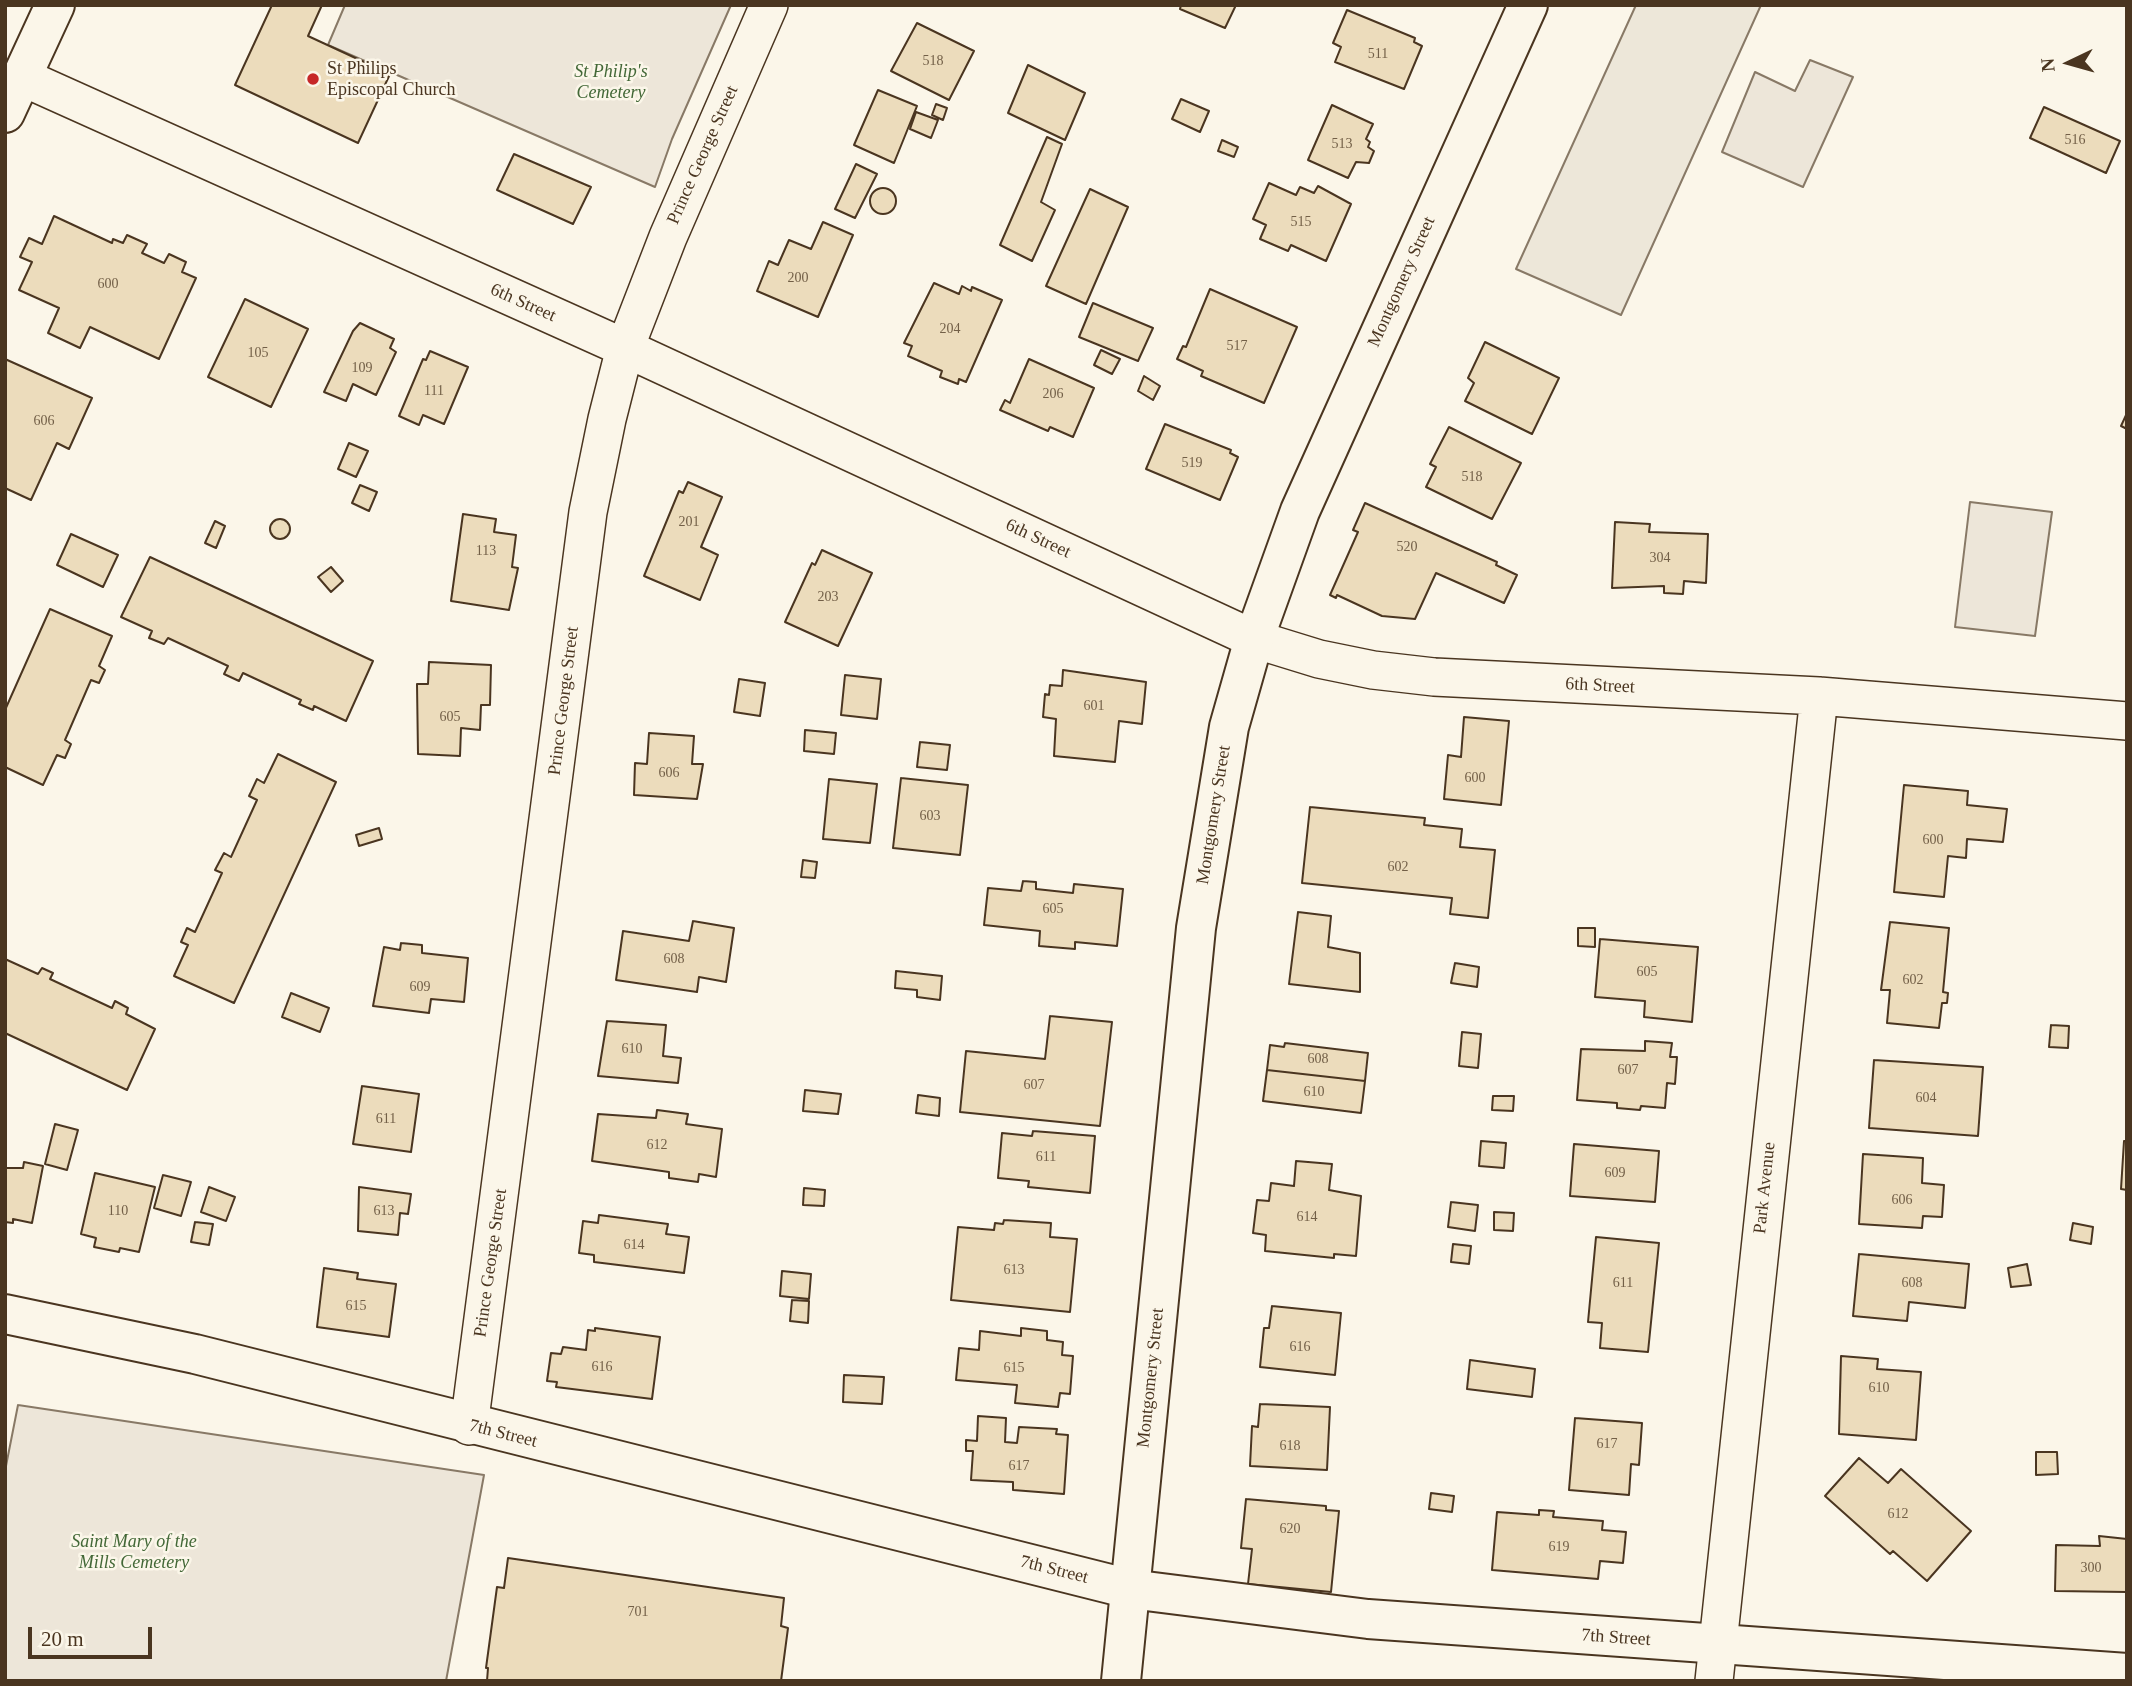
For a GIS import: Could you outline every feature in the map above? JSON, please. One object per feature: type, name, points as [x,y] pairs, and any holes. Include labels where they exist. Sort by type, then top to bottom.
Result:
[{"type":"main road","points":[[5,113],[55,5]]},
{"type":"main road","name":"Montgomery Street","points":[[1121,1681],[1196,928],[1229,727],[1254,639],[1300,511],[1528,5]]},
{"type":"main road","name":"7th Street","points":[[5,1314],[195,1354],[469,1426],[1130,1589],[1716,1663],[2127,1673]]},
{"type":"street","name":"Prince George Street","points":[[469,1426],[589,512],[625,348],[667,237],[769,5]]},
{"type":"street","name":"6th Street","points":[[22,77],[625,348],[1254,639],[1319,659],[1373,670],[1434,677],[1819,696],[2127,721]]},
{"type":"street","name":"Park Avenue","points":[[1716,1663],[1819,696]]},
{"type":"green space","name":"St Philip's Cemetery","points":[[345,5],[731,5],[672,139],[655,187],[328,45]]},
{"type":"green space","points":[[1810,60],[1853,77],[1803,187],[1722,152],[1755,72],[1795,91]]},
{"type":"green space","points":[[1970,502],[2052,512],[2035,636],[1955,627]]},
{"type":"green space","name":"Saint Mary of the Mills Cemetery","points":[[18,1405],[484,1475],[446,1681],[5,1681],[5,1471]]},
{"type":"shaded area","points":[[1636,5],[1761,5],[1621,315],[1516,269]]},
{"type":"building","name":"St Philips Episcopal Church","points":[[272,5],[322,5],[308,36],[390,74],[358,143],[235,85]]},
{"type":"building","points":[[1181,5],[1236,5],[1225,28],[1180,9]]},
{"type":"building","points":[[1347,10],[1415,38],[1414,42],[1422,46],[1404,89],[1335,62],[1341,47],[1333,43]]},
{"type":"building","points":[[917,23],[974,51],[949,100],[891,71]]},
{"type":"building","points":[[1028,65],[1085,93],[1065,140],[1008,113]]},
{"type":"building","points":[[878,90],[917,106],[894,163],[854,145]]},
{"type":"building","points":[[1181,99],[1209,111],[1200,132],[1172,119]]},
{"type":"building","points":[[936,104],[947,108],[943,120],[932,115]]},
{"type":"building","points":[[1332,105],[1373,124],[1366,139],[1370,142],[1368,147],[1374,151],[1369,163],[1356,162],[1348,178],[1308,160]]},
{"type":"building","points":[[2044,107],[2120,141],[2106,173],[2030,138]]},
{"type":"building","points":[[916,112],[938,120],[931,138],[910,129]]},
{"type":"building","points":[[1047,137],[1062,144],[1041,202],[1055,210],[1032,261],[1000,245]]},
{"type":"building","points":[[1222,140],[1238,147],[1234,157],[1218,151]]},
{"type":"building","points":[[514,154],[591,187],[573,224],[497,190]]},
{"type":"building","points":[[856,164],[877,174],[855,218],[835,209]]},
{"type":"building","points":[[1269,183],[1296,195],[1300,187],[1314,193],[1318,186],[1351,204],[1326,261],[1291,245],[1288,251],[1260,239],[1266,225],[1253,219]]},
{"type":"building","points":[[883,188],[892,192],[896,201],[892,210],[883,214],[874,210],[870,201],[874,192]]},
{"type":"building","points":[[1090,189],[1128,207],[1086,304],[1046,286]]},
{"type":"building","points":[[54,216],[112,243],[113,239],[123,243],[127,235],[147,244],[142,253],[164,263],[169,254],[186,262],[182,272],[196,278],[159,359],[90,327],[80,348],[48,333],[59,308],[19,290],[32,262],[20,257],[29,238],[42,244]]},
{"type":"building","points":[[823,222],[853,235],[818,317],[757,291],[769,261],[778,265],[789,240],[811,249]]},
{"type":"building","points":[[934,283],[959,294],[962,286],[971,291],[972,287],[1002,300],[966,382],[959,379],[958,384],[940,377],[942,371],[908,356],[912,346],[904,343]]},
{"type":"building","points":[[1210,289],[1297,327],[1264,403],[1201,376],[1203,371],[1177,359],[1183,346],[1186,347]]},
{"type":"building","points":[[245,299],[308,329],[271,407],[208,377]]},
{"type":"building","points":[[1093,303],[1153,328],[1138,361],[1079,337]]},
{"type":"building","points":[[360,323],[394,339],[390,348],[396,352],[376,395],[353,384],[346,401],[324,392],[353,331]]},
{"type":"building","points":[[1485,342],[1559,378],[1532,434],[1465,401],[1474,383],[1468,378]]},
{"type":"building","points":[[1101,350],[1120,359],[1112,374],[1094,365]]},
{"type":"building","points":[[430,351],[468,367],[444,424],[423,415],[419,425],[399,416],[423,359],[426,360]]},
{"type":"building","points":[[5,359],[92,398],[69,449],[57,443],[31,500],[5,488]]},
{"type":"building","points":[[1029,359],[1094,388],[1073,437],[1050,427],[1048,431],[1000,410],[1005,400],[1010,403]]},
{"type":"building","points":[[1144,376],[1160,386],[1153,400],[1138,391]]},
{"type":"building","points":[[2127,413],[2127,429],[2121,426]]},
{"type":"building","points":[[1165,424],[1231,450],[1230,453],[1238,457],[1220,500],[1146,469]]},
{"type":"building","points":[[1449,427],[1521,463],[1492,519],[1426,487],[1436,467],[1430,464]]},
{"type":"building","points":[[349,443],[368,451],[356,477],[338,469]]},
{"type":"building","points":[[688,482],[722,497],[701,547],[718,555],[700,600],[644,576],[679,491],[683,493]]},
{"type":"building","points":[[360,485],[377,492],[369,511],[352,503]]},
{"type":"building","points":[[1365,503],[1497,562],[1496,565],[1517,575],[1504,603],[1436,573],[1415,619],[1382,616],[1337,595],[1336,598],[1330,595],[1358,532],[1353,530]]},
{"type":"building","points":[[463,514],[496,519],[494,532],[516,535],[512,567],[518,568],[509,610],[451,601]]},
{"type":"building","points":[[280,519],[287,522],[290,529],[287,536],[280,539],[273,536],[270,529],[273,522]]},
{"type":"building","points":[[215,521],[225,526],[216,548],[205,543]]},
{"type":"building","points":[[1615,522],[1650,524],[1649,532],[1708,534],[1706,583],[1684,581],[1683,594],[1664,593],[1664,586],[1612,588]]},
{"type":"building","points":[[71,534],[118,555],[103,587],[57,565]]},
{"type":"building","points":[[822,550],[872,573],[838,646],[785,622],[812,563],[815,565]]},
{"type":"building","points":[[150,557],[373,661],[346,721],[314,706],[313,710],[299,704],[301,700],[243,673],[239,681],[224,674],[228,666],[168,638],[164,644],[149,638],[152,631],[121,617]]},
{"type":"building","points":[[331,567],[343,581],[331,592],[318,577]]},
{"type":"building","points":[[50,609],[112,636],[99,666],[105,670],[99,683],[91,680],[65,740],[71,744],[65,758],[57,755],[43,785],[5,767],[5,710]]},
{"type":"building","points":[[429,662],[491,665],[490,705],[481,705],[480,730],[461,728],[460,756],[418,754],[417,684],[428,684]]},
{"type":"building","points":[[1063,670],[1146,682],[1142,724],[1119,721],[1115,762],[1054,756],[1056,719],[1043,717],[1045,694],[1049,695],[1050,685],[1062,686]]},
{"type":"building","points":[[845,675],[881,679],[877,719],[841,715]]},
{"type":"building","points":[[739,679],[765,683],[760,716],[734,712]]},
{"type":"building","points":[[1464,717],[1509,721],[1501,805],[1444,799],[1448,755],[1461,757]]},
{"type":"building","points":[[805,730],[836,733],[834,754],[804,751]]},
{"type":"building","points":[[649,733],[694,736],[692,764],[703,764],[697,799],[634,795],[635,763],[647,764]]},
{"type":"building","points":[[920,742],[950,745],[947,770],[917,767]]},
{"type":"building","points":[[278,754],[336,782],[234,1003],[174,976],[188,945],[181,942],[187,928],[195,932],[222,873],[215,870],[224,853],[231,857],[257,800],[249,796],[257,779],[264,783]]},
{"type":"building","points":[[901,778],[968,785],[960,855],[893,848]]},
{"type":"building","points":[[829,779],[877,784],[870,843],[823,839]]},
{"type":"building","points":[[1904,785],[1968,791],[1967,805],[2007,809],[2003,842],[1967,839],[1966,858],[1948,856],[1944,897],[1894,892]]},
{"type":"building","points":[[1310,807],[1425,818],[1424,825],[1462,829],[1460,847],[1495,850],[1488,918],[1450,914],[1452,898],[1302,883]]},
{"type":"building","points":[[379,828],[382,839],[359,846],[356,835]]},
{"type":"building","points":[[803,860],[817,862],[815,878],[801,877]]},
{"type":"building","points":[[1023,881],[1036,882],[1036,889],[1073,893],[1074,884],[1123,889],[1117,946],[1075,942],[1075,949],[1039,946],[1040,931],[984,925],[988,888],[1021,891]]},
{"type":"building","points":[[1298,912],[1331,916],[1328,947],[1360,953],[1360,992],[1289,984]]},
{"type":"building","points":[[693,921],[734,928],[726,982],[699,977],[697,992],[616,980],[623,931],[689,941]]},
{"type":"building","points":[[1890,922],[1949,928],[1943,992],[1948,993],[1947,1003],[1942,1003],[1939,1028],[1887,1023],[1890,990],[1881,990]]},
{"type":"building","points":[[1578,928],[1595,928],[1595,947],[1578,946]]},
{"type":"building","points":[[1600,939],[1698,947],[1692,1022],[1644,1017],[1645,1001],[1595,997]]},
{"type":"building","points":[[401,943],[422,945],[422,953],[468,958],[464,1002],[431,999],[429,1013],[373,1006],[384,947],[400,950]]},
{"type":"building","points":[[5,959],[38,974],[42,968],[53,973],[50,979],[112,1008],[115,1001],[128,1008],[126,1014],[155,1029],[127,1090],[5,1033]]},
{"type":"building","points":[[1455,963],[1479,967],[1477,987],[1451,983]]},
{"type":"building","points":[[896,971],[942,976],[940,1000],[917,997],[917,990],[895,988]]},
{"type":"building","points":[[291,993],[329,1008],[320,1032],[282,1017]]},
{"type":"building","points":[[1050,1016],[1112,1022],[1100,1126],[960,1112],[966,1051],[1045,1059]]},
{"type":"building","points":[[607,1021],[666,1025],[663,1056],[681,1058],[678,1083],[598,1076]]},
{"type":"building","points":[[2051,1025],[2069,1026],[2068,1048],[2049,1047]]},
{"type":"building","points":[[1462,1032],[1481,1034],[1478,1068],[1459,1066]]},
{"type":"building","points":[[1645,1041],[1672,1043],[1670,1057],[1677,1057],[1675,1084],[1667,1083],[1665,1108],[1617,1108],[1617,1103],[1577,1100],[1581,1049],[1645,1051]]},
{"type":"building","points":[[1285,1043],[1368,1053],[1365,1081],[1267,1070],[1270,1045],[1284,1047]]},
{"type":"building","points":[[1874,1060],[1983,1067],[1978,1136],[1869,1128]]},
{"type":"building","points":[[1267,1070],[1365,1081],[1361,1113],[1263,1101]]},
{"type":"building","points":[[362,1086],[419,1094],[411,1152],[353,1144]]},
{"type":"building","points":[[805,1090],[841,1094],[838,1114],[803,1111]]},
{"type":"building","points":[[918,1095],[940,1098],[939,1116],[916,1113]]},
{"type":"building","points":[[1493,1096],[1514,1096],[1513,1111],[1492,1110]]},
{"type":"building","points":[[657,1110],[688,1114],[686,1124],[722,1129],[716,1177],[699,1174],[698,1182],[669,1178],[669,1172],[592,1161],[598,1114],[656,1118]]},
{"type":"building","points":[[55,1124],[78,1130],[67,1170],[45,1164]]},
{"type":"building","points":[[1033,1131],[1095,1136],[1090,1193],[1028,1187],[1029,1181],[998,1178],[1002,1133],[1032,1136]]},
{"type":"building","points":[[1481,1141],[1506,1143],[1504,1168],[1479,1166]]},
{"type":"building","points":[[2124,1141],[2127,1141],[2127,1190],[2121,1189]]},
{"type":"building","points":[[1574,1144],[1659,1151],[1655,1202],[1570,1196]]},
{"type":"building","points":[[1863,1154],[1923,1158],[1922,1183],[1944,1185],[1942,1217],[1923,1216],[1922,1228],[1859,1224]]},
{"type":"building","points":[[1296,1161],[1332,1164],[1329,1190],[1361,1196],[1356,1256],[1334,1254],[1334,1258],[1265,1251],[1266,1235],[1253,1233],[1257,1200],[1269,1201],[1271,1183],[1294,1186]]},
{"type":"building","points":[[24,1162],[43,1166],[32,1223],[13,1219],[13,1223],[5,1222],[5,1168],[23,1168]]},
{"type":"building","points":[[95,1173],[155,1187],[139,1252],[120,1248],[119,1252],[94,1247],[96,1238],[81,1234]]},
{"type":"building","points":[[163,1175],[191,1182],[181,1216],[154,1208]]},
{"type":"building","points":[[209,1187],[235,1197],[226,1221],[201,1212]]},
{"type":"building","points":[[359,1187],[411,1194],[408,1214],[400,1213],[398,1235],[358,1231]]},
{"type":"building","points":[[804,1188],[825,1190],[824,1206],[803,1205]]},
{"type":"building","points":[[1451,1202],[1478,1205],[1475,1231],[1448,1227]]},
{"type":"building","points":[[1494,1212],[1514,1213],[1513,1231],[1494,1230]]},
{"type":"building","points":[[599,1215],[668,1224],[666,1234],[689,1237],[684,1273],[594,1262],[594,1255],[579,1253],[583,1221],[598,1223]]},
{"type":"building","points":[[1004,1220],[1051,1223],[1050,1237],[1077,1239],[1070,1312],[951,1300],[958,1227],[994,1230],[995,1223],[1003,1224]]},
{"type":"building","points":[[195,1222],[213,1224],[209,1245],[191,1242]]},
{"type":"building","points":[[2073,1223],[2093,1227],[2091,1244],[2070,1240]]},
{"type":"building","points":[[1596,1237],[1659,1243],[1648,1352],[1600,1348],[1602,1323],[1588,1322]]},
{"type":"building","points":[[1453,1244],[1471,1246],[1469,1264],[1451,1262]]},
{"type":"building","points":[[1859,1254],[1969,1264],[1965,1308],[1909,1302],[1907,1321],[1853,1316]]},
{"type":"building","points":[[2027,1264],[2031,1285],[2011,1287],[2008,1268]]},
{"type":"building","points":[[324,1268],[358,1273],[357,1279],[396,1284],[389,1337],[317,1327]]},
{"type":"building","points":[[782,1271],[811,1274],[809,1299],[780,1296]]},
{"type":"building","points":[[792,1300],[809,1301],[808,1323],[790,1321]]},
{"type":"building","points":[[1272,1306],[1341,1313],[1335,1375],[1260,1367],[1264,1328],[1269,1328]]},
{"type":"building","points":[[595,1328],[660,1337],[652,1399],[556,1387],[557,1382],[547,1381],[551,1353],[561,1354],[563,1347],[586,1350],[588,1330],[595,1331]]},
{"type":"building","points":[[1021,1328],[1047,1331],[1047,1340],[1063,1342],[1062,1355],[1073,1356],[1070,1394],[1060,1393],[1058,1407],[1015,1403],[1017,1385],[956,1380],[959,1348],[979,1350],[980,1331],[1021,1336]]},
{"type":"building","points":[[1841,1356],[1878,1359],[1877,1369],[1921,1372],[1916,1440],[1839,1434]]},
{"type":"building","points":[[1470,1360],[1535,1369],[1532,1397],[1467,1389]]},
{"type":"building","points":[[844,1375],[884,1377],[882,1404],[843,1402]]},
{"type":"building","points":[[1260,1404],[1330,1407],[1327,1470],[1250,1466],[1252,1426],[1258,1427]]},
{"type":"building","points":[[978,1416],[1006,1418],[1005,1442],[1017,1443],[1019,1427],[1057,1429],[1056,1434],[1068,1435],[1064,1494],[1013,1490],[1013,1482],[971,1480],[973,1451],[966,1451],[966,1440],[977,1441]]},
{"type":"building","points":[[1575,1418],[1642,1423],[1639,1465],[1631,1464],[1629,1495],[1569,1490]]},
{"type":"building","points":[[2036,1452],[2057,1452],[2058,1474],[2036,1475]]},
{"type":"building","points":[[1859,1458],[1888,1483],[1901,1469],[1971,1531],[1927,1581],[1893,1551],[1890,1554],[1825,1496]]},
{"type":"building","points":[[1431,1493],[1454,1496],[1452,1512],[1429,1509]]},
{"type":"building","points":[[1246,1499],[1326,1506],[1326,1510],[1339,1511],[1331,1592],[1248,1584],[1252,1549],[1241,1548]]},
{"type":"building","points":[[1539,1510],[1554,1511],[1553,1517],[1603,1521],[1602,1530],[1626,1532],[1623,1563],[1600,1561],[1598,1579],[1492,1570],[1497,1512],[1539,1515]]},
{"type":"building","points":[[2099,1536],[2127,1539],[2127,1592],[2055,1591],[2056,1545],[2100,1546]]},
{"type":"building","points":[[508,1558],[784,1598],[781,1626],[788,1628],[781,1681],[487,1681],[486,1668],[497,1587],[504,1588]]},
{"type":"place","name":"St Philips Episcopal Church","points":[[313,79]]}]
